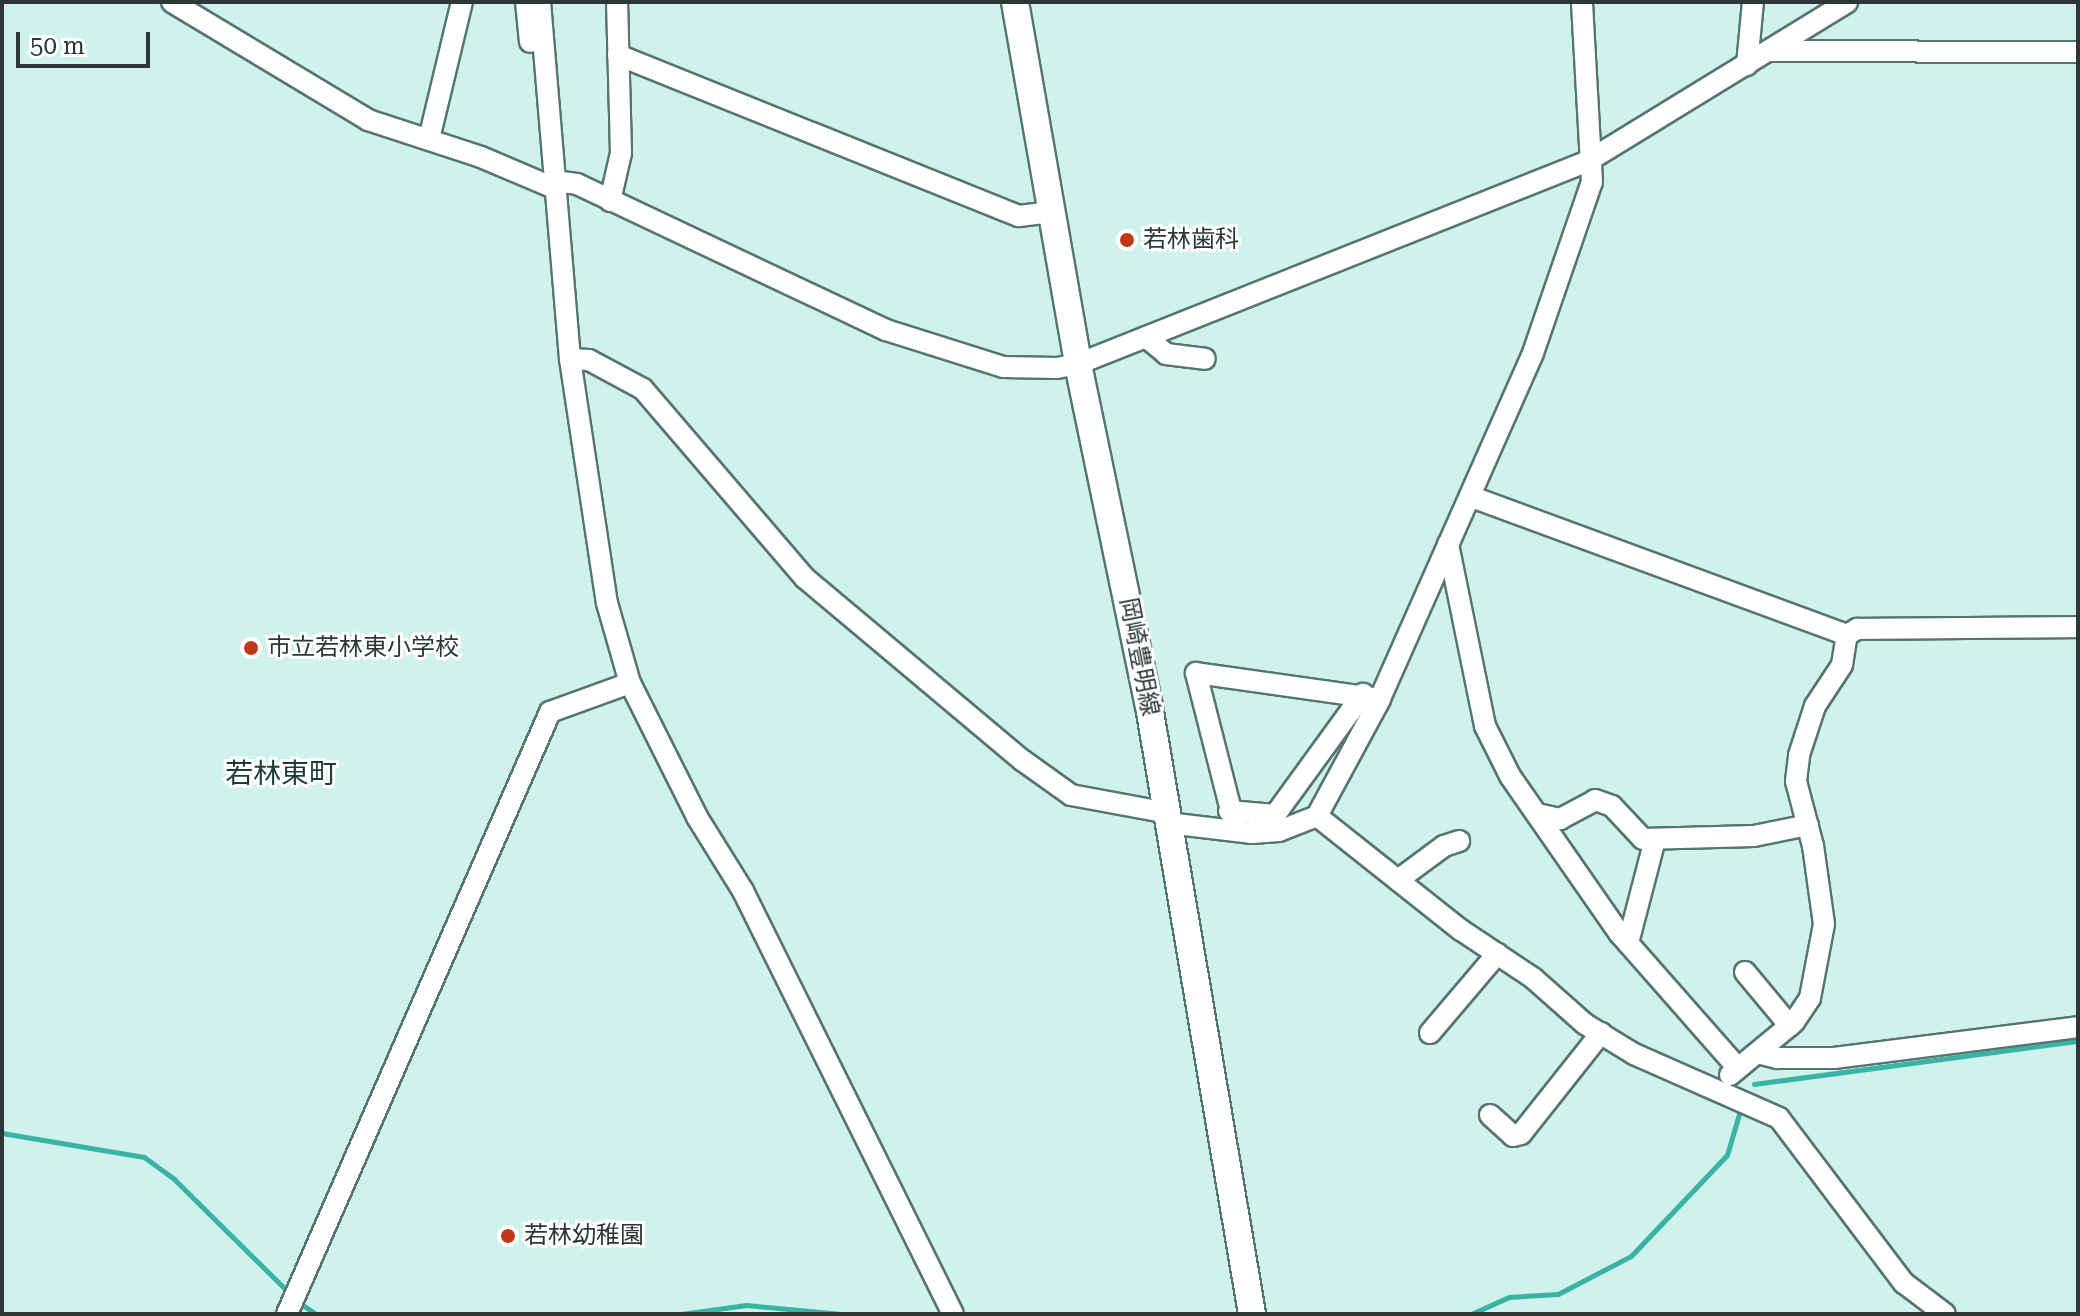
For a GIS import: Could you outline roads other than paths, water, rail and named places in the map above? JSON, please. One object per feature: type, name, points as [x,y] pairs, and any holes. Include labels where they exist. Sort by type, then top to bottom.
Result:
[{"type":"main road","name":"岡崎豊明線","points":[[1015,2],[1078,364],[1168,818],[1252,1314]]},
{"type":"street","points":[[172,2],[368,120],[554,185],[577,184],[838,312],[966,358],[1019,368],[1078,364],[1588,161],[1771,51],[1844,3]]},
{"type":"street","points":[[429,139],[462,2]]},
{"type":"street","points":[[526,2],[535,95],[551,142]]},
{"type":"street","points":[[540,2],[570,359],[607,603],[630,683],[697,817],[743,891],[953,1314]]},
{"type":"street","points":[[610,201],[621,153],[617,2]]},
{"type":"street","points":[[570,359],[589,360],[643,389],[805,578],[1022,760],[1071,795],[1168,818],[1232,821],[1279,831],[1317,816],[1372,697],[1472,497],[1541,333],[1592,182],[1588,161],[1582,2]]},
{"type":"street","points":[[1747,65],[1753,2]]},
{"type":"street","points":[[1771,51],[2078,52]]},
{"type":"street","points":[[618,55],[1019,216],[1052,212]]},
{"type":"street","points":[[1146,337],[1166,354],[1205,359]]},
{"type":"street","points":[[1472,497],[1847,635],[1850,643],[1842,665],[1815,706],[1799,755],[1796,781],[1808,825],[1824,924],[1810,998],[1790,1026],[1758,1053],[1736,1066],[1720,1088]]},
{"type":"street","points":[[1448,544],[1485,726],[1537,814],[1628,943],[1736,1066]]},
{"type":"street","points":[[1847,635],[1857,629],[2078,627]]},
{"type":"street","points":[[1232,821],[1196,673],[1372,697]]},
{"type":"street","points":[[287,1314],[522,787],[550,712],[630,683]]},
{"type":"street","points":[[1232,821],[1275,815],[1372,697]]},
{"type":"street","points":[[1537,814],[1560,819],[1595,800],[1612,806],[1643,839],[1754,836],[1808,825]]},
{"type":"street","points":[[1317,816],[1601,1033],[1634,1054],[1720,1088],[1779,1118],[1904,1283],[1945,1314]]},
{"type":"street","points":[[1628,943],[1655,839]]},
{"type":"street","points":[[1398,880],[1444,846],[1459,841]]},
{"type":"street","points":[[1430,1033],[1497,954]]},
{"type":"street","points":[[1745,972],[1790,1026]]},
{"type":"street","points":[[1758,1053],[1777,1058],[1834,1058],[2078,1027]]},
{"type":"street","points":[[1490,1115],[1513,1136],[1521,1134],[1601,1033]]},
{"type":"waterway","points":[[1754,1084],[2078,1041]]},
{"type":"waterway","points":[[1471,1314],[1509,1297],[1558,1294],[1631,1256],[1727,1155],[1739,1114]]},
{"type":"waterway","points":[[2,1133],[144,1157],[174,1179],[288,1292]]},
{"type":"waterway","points":[[301,1304],[316,1314]]},
{"type":"waterway","points":[[681,1314],[746,1305],[842,1314]]},
{"type":"place","name":"若林歯科","points":[[1127,240]]},
{"type":"place","name":"市立若林東小学校","points":[[251,648]]},
{"type":"place","name":"若林幼稚園","points":[[508,1236]]},
{"type":"district","name":"若林東町","points":[[281,774]]}]
